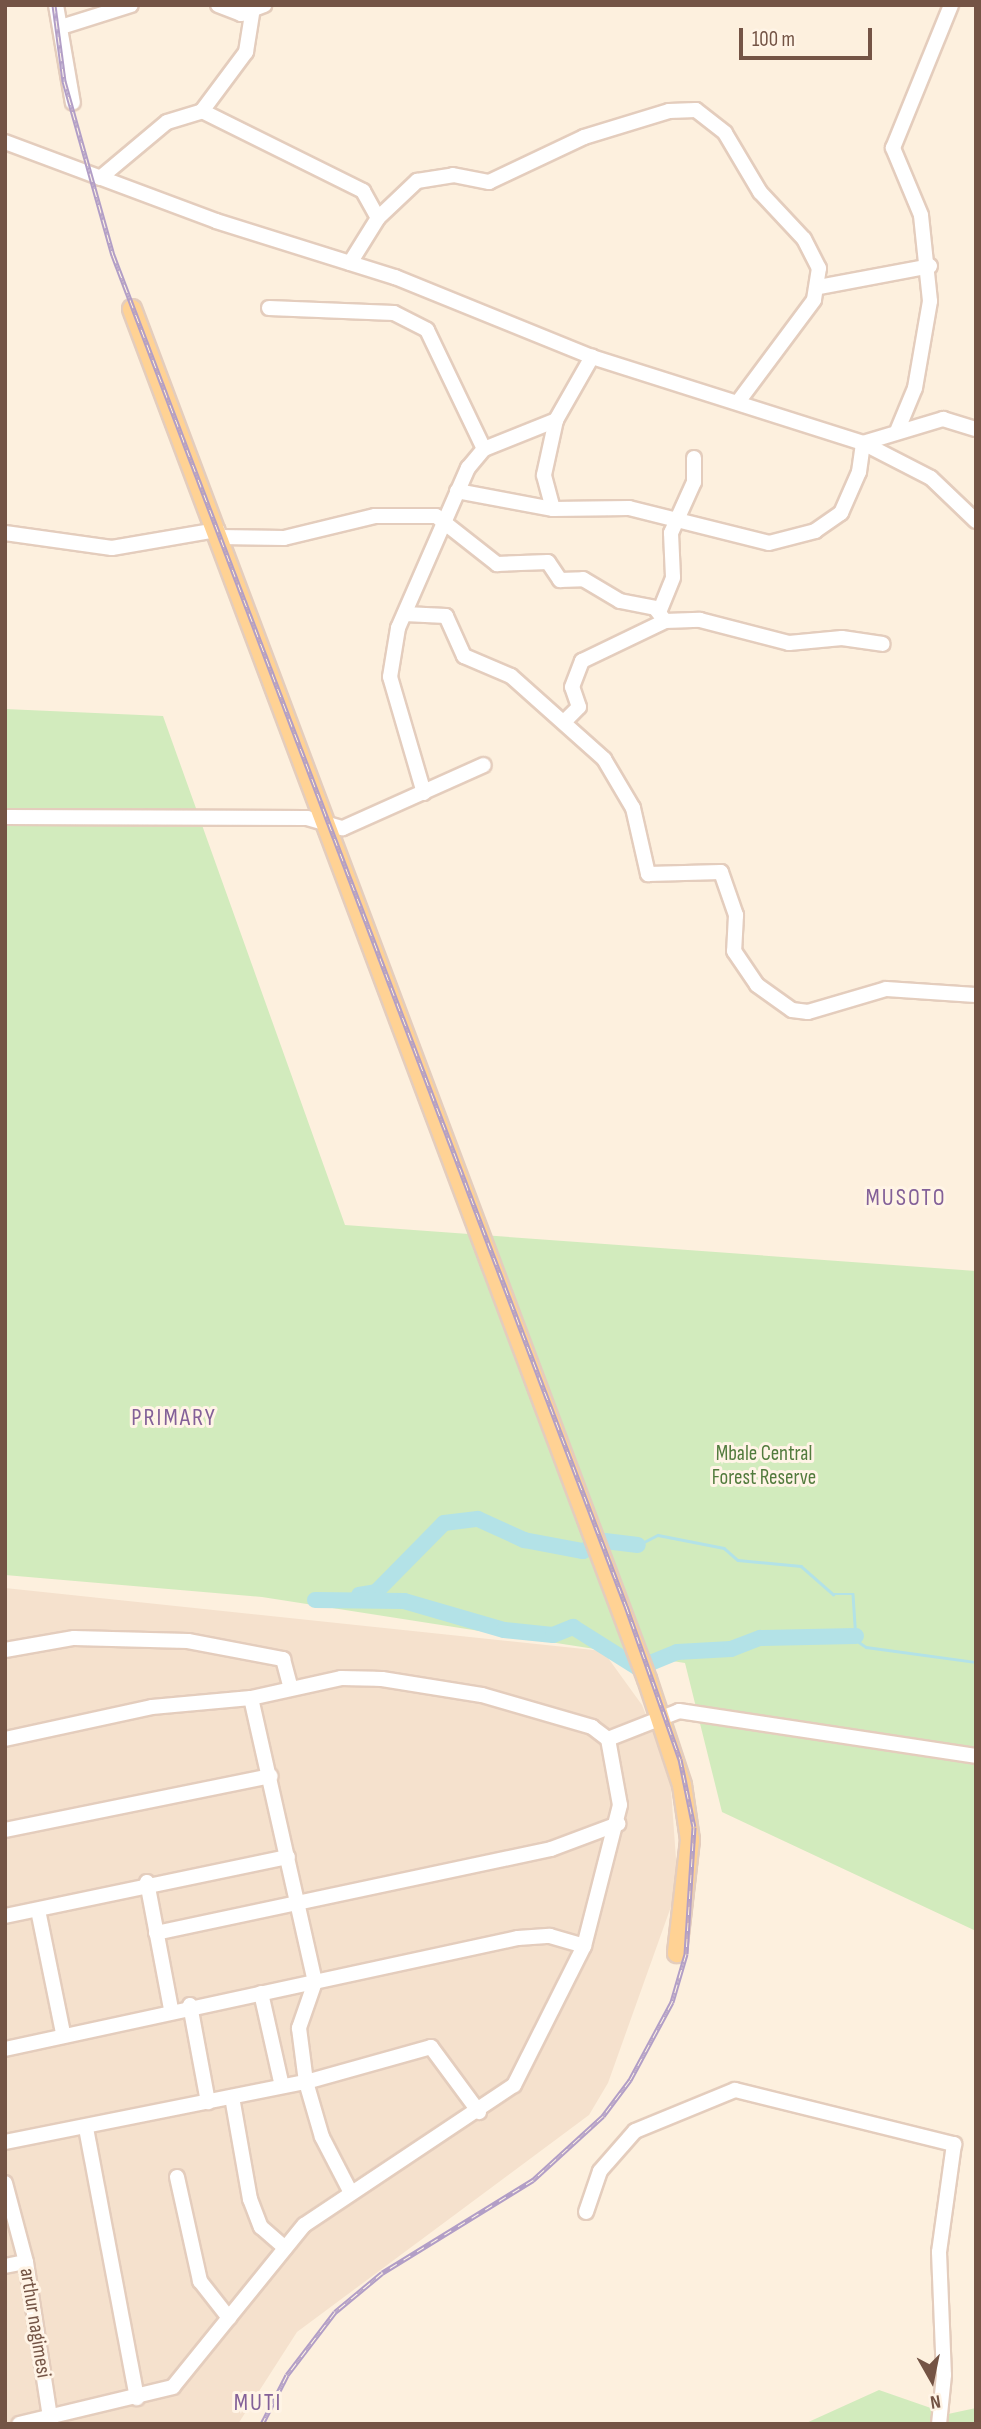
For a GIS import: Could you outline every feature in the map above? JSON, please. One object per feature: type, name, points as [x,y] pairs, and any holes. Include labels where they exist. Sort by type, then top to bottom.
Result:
[{"type":"main road","points":[[132,309],[603,1553],[647,1679],[682,1785],[690,1840],[677,1953]]},
{"type":"street","points":[[56,5],[73,103]]},
{"type":"street","points":[[61,27],[131,5]]},
{"type":"street","points":[[100,178],[167,122],[202,111],[246,52],[258,9],[218,5]]},
{"type":"street","points":[[898,429],[922,356],[930,266],[921,215],[893,148],[951,5]]},
{"type":"street","points":[[350,263],[377,218],[427,177],[489,182],[584,137],[669,111],[696,110],[725,133],[772,208],[804,239],[816,256],[819,287],[787,342],[738,402]]},
{"type":"street","points":[[202,111],[363,191],[377,218]]},
{"type":"street","points":[[5,142],[100,178],[350,263],[592,356],[863,443],[931,478],[976,521]]},
{"type":"street","points":[[819,287],[930,266]]},
{"type":"street","points":[[269,308],[394,313],[427,330],[439,345],[473,438],[484,449]]},
{"type":"street","points":[[553,509],[544,475],[556,420],[592,356]]},
{"type":"street","points":[[863,443],[898,429],[943,419],[976,429]]},
{"type":"street","points":[[424,793],[390,677],[392,644],[443,520],[457,491],[484,449],[556,420]]},
{"type":"street","points":[[457,491],[553,509],[629,508],[769,542],[815,531],[844,507],[863,443]]},
{"type":"street","points":[[564,722],[579,707],[572,687],[582,662],[662,615],[674,577],[675,519],[694,482],[694,458]]},
{"type":"street","points":[[5,533],[112,548],[219,533],[284,538],[392,514],[443,520],[497,564],[548,562],[560,580],[583,579],[611,598],[662,615],[700,620],[789,642],[842,638],[883,645]]},
{"type":"street","points":[[405,614],[446,616],[464,656],[512,676],[564,722],[626,790],[648,874],[721,872],[736,915],[734,951],[757,985],[792,1010],[808,1012],[886,989],[976,995]]},
{"type":"street","points":[[5,817],[327,820],[343,828],[355,825],[484,765]]},
{"type":"street","points":[[5,1650],[74,1638],[188,1641],[283,1659],[291,1688]]},
{"type":"street","points":[[5,1739],[152,1707],[251,1698],[357,1677],[448,1688],[581,1722],[608,1739]]},
{"type":"street","points":[[251,1698],[271,1776],[315,1982],[299,2028],[306,2082],[322,2137],[351,2193]]},
{"type":"street","points":[[608,1739],[658,1715],[710,1712],[976,1756]]},
{"type":"street","points":[[19,2424],[51,2421],[173,2387],[304,2225],[479,2112],[527,2067],[584,1946],[618,1824],[608,1739]]},
{"type":"street","points":[[5,1830],[271,1776]]},
{"type":"street","points":[[156,1933],[297,1900],[551,1849],[618,1824]]},
{"type":"street","points":[[5,1916],[147,1882],[288,1857]]},
{"type":"street","points":[[147,1882],[170,2009]]},
{"type":"street","points":[[37,1910],[63,2033]]},
{"type":"street","points":[[5,2049],[170,2009],[315,1982],[518,1938],[550,1936],[584,1946]]},
{"type":"street","points":[[261,1993],[282,2086]]},
{"type":"street","points":[[190,2005],[208,2102]]},
{"type":"street","points":[[5,2142],[86,2128],[306,2082],[431,2047],[479,2112]]},
{"type":"street","points":[[586,2212],[600,2171],[635,2131],[735,2090],[954,2144],[939,2252],[944,2375],[939,2424]]},
{"type":"street","points":[[232,2097],[250,2199],[261,2227],[285,2248]]},
{"type":"street","points":[[86,2128],[89,2169],[138,2398]]},
{"type":"street","points":[[177,2178],[200,2281],[229,2318]]},
{"type":"street","name":"arthur nagimesi","points":[[5,2183],[26,2262],[51,2421]]},
{"type":"street","points":[[5,2266],[26,2262]]},
{"type":"shaded area","points":[[5,1588],[603,1651],[642,1705],[670,1775],[678,1887],[608,2083],[589,2115],[297,2332],[238,2424],[5,2424]]},
{"type":"green space","name":"Mbale Central Forest Reserve","points":[[5,709],[163,716],[345,1225],[976,1271],[976,1931],[722,1812],[685,1663],[262,1597],[5,1575]]},
{"type":"green space","points":[[879,2390],[948,2414],[976,2408],[976,2424],[804,2424]]},
{"type":"waterway","points":[[359,1595],[376,1592],[444,1523],[478,1519],[524,1540],[583,1551],[605,1541],[638,1545]]},
{"type":"waterway","points":[[638,1545],[658,1535],[724,1548],[738,1560],[801,1566],[833,1594],[853,1594],[856,1640],[866,1647],[976,1662]]},
{"type":"waterway","points":[[315,1600],[404,1601],[504,1630],[553,1635],[573,1627],[638,1668],[677,1652],[731,1649],[760,1638],[856,1636]]},
{"type":"railway","points":[[54,5],[64,81],[113,255],[626,1606],[680,1759],[694,1827],[686,1954],[672,2002],[630,2080],[603,2116],[533,2180],[382,2273],[335,2312],[287,2375],[262,2424]]},
{"type":"district","name":"MUSOTO","points":[[906,1198]]},
{"type":"district","name":"PRIMARY","points":[[174,1418]]},
{"type":"district","name":"MUTI","points":[[258,2403]]}]
